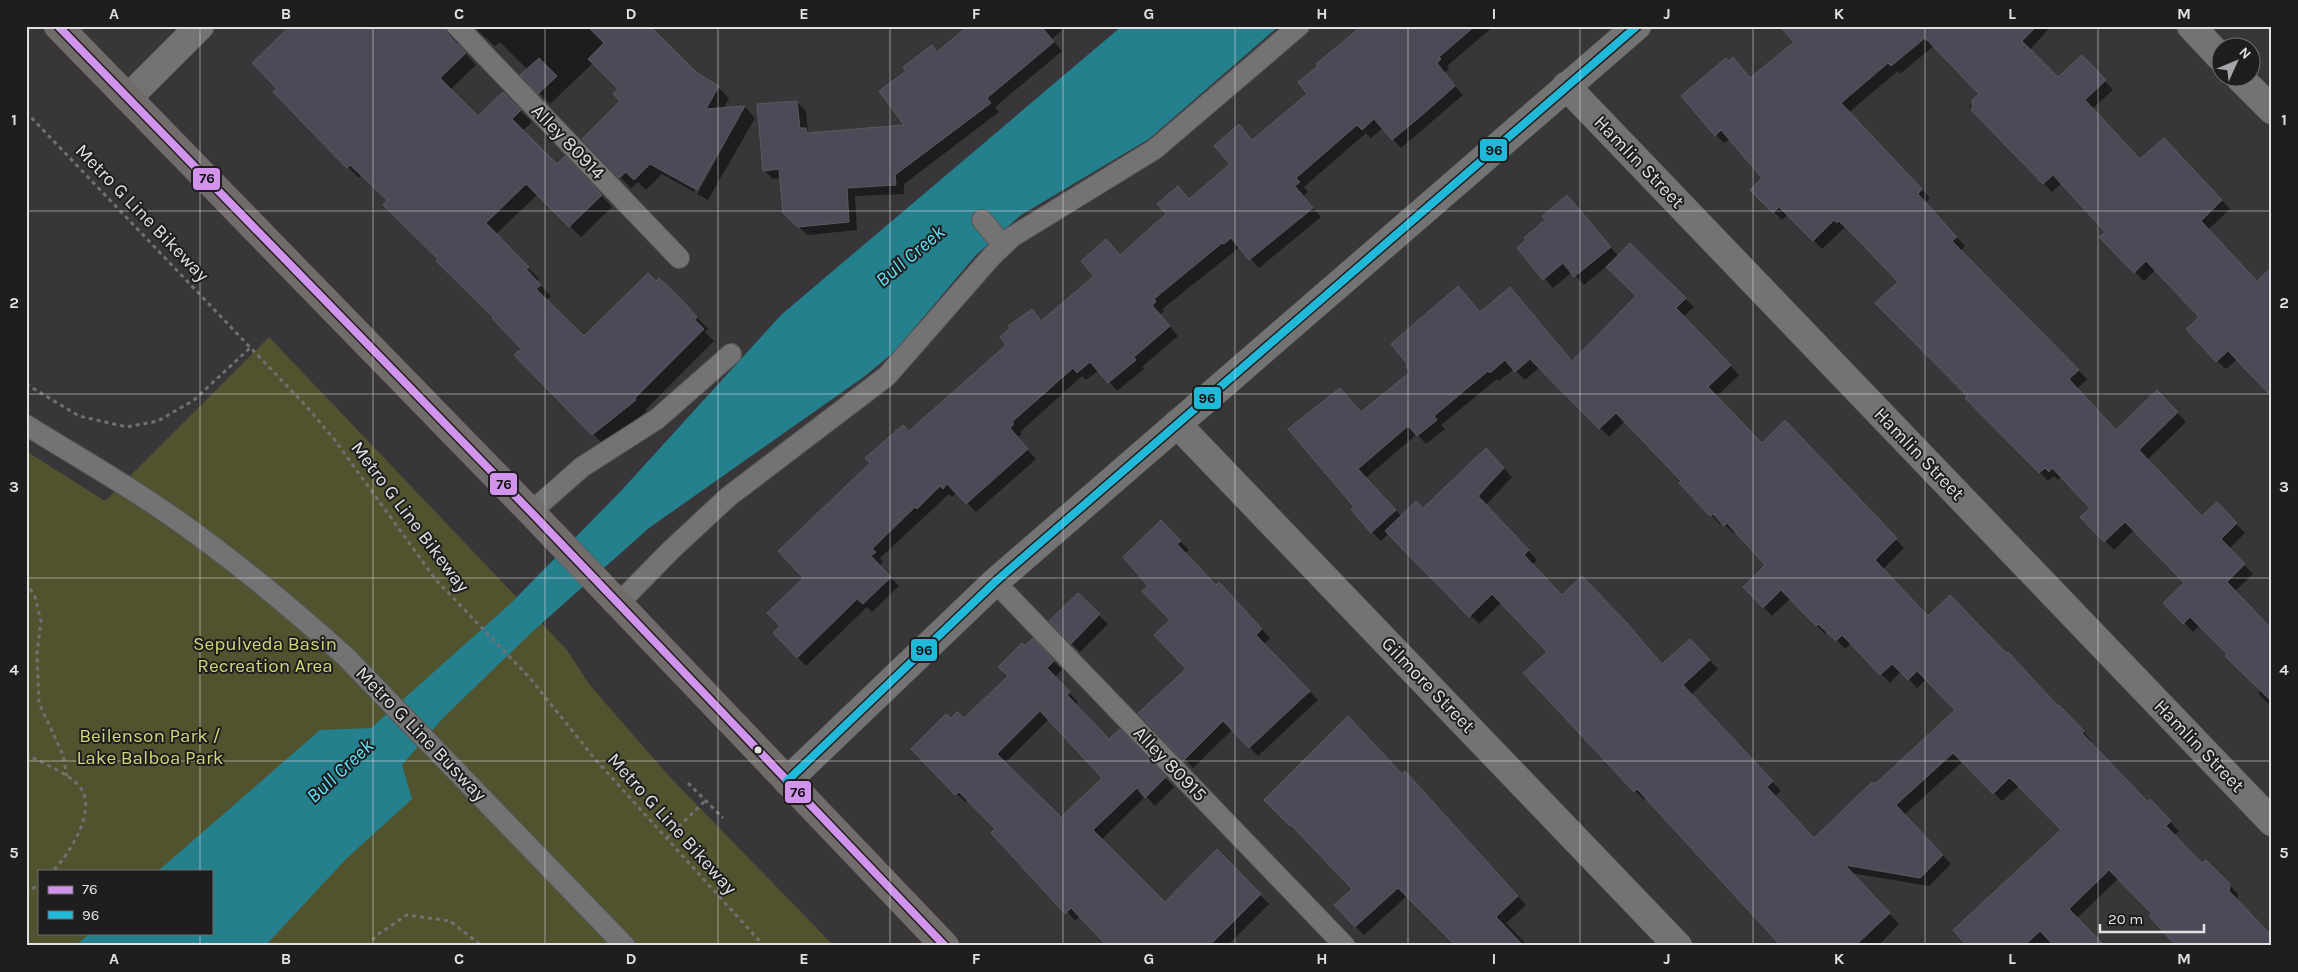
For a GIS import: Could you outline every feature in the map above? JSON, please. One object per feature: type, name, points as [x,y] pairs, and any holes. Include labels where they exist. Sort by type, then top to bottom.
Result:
[{"type":"main road","points":[[58,26],[538,519],[945,946]]},
{"type":"street","points":[[128,98],[200,26]]},
{"type":"street","points":[[787,781],[995,582],[1637,26]]},
{"type":"street","points":[[2191,26],[2210,46]]},
{"type":"street","name":"Hamlin Street","points":[[1566,86],[2272,822]]},
{"type":"street","points":[[2250,88],[2272,110]]},
{"type":"street","name":"Gilmore Street","points":[[1177,424],[1678,946]]},
{"type":"lane","name":"Alley 80914","points":[[457,26],[679,258]]},
{"type":"lane","points":[[613,598],[671,550],[728,497],[887,376],[1012,237],[1155,149],[1299,26]]},
{"type":"lane","points":[[982,220],[1003,245]]},
{"type":"lane","points":[[538,519],[582,468],[657,419],[731,354]]},
{"type":"lane","name":"Metro G Line Busway","points":[[26,425],[153,504],[214,548],[301,616],[346,657],[625,946]]},
{"type":"lane","name":"Alley 80915","points":[[995,582],[1345,946]]},
{"type":"path","name":"Metro G Line Bikeway","points":[[26,112],[307,407],[334,439],[436,580],[529,677],[595,759],[764,946]]},
{"type":"path","points":[[26,384],[79,416],[127,427],[158,421],[194,400],[250,347]]},
{"type":"path","points":[[26,582],[35,597],[41,621],[36,653],[39,703],[63,755],[67,776]]},
{"type":"path","points":[[26,754],[67,776],[80,788],[86,802],[82,824],[63,860],[54,870]]},
{"type":"path","points":[[688,782],[723,818]]},
{"type":"path","points":[[667,838],[706,800]]},
{"type":"path","points":[[26,894],[38,885]]},
{"type":"path","points":[[367,946],[377,935],[407,915],[450,921],[482,946]]},
{"type":"green space","name":"Sepulveda Basin Recreation Area","points":[[269,337],[567,650],[589,684],[668,775],[834,946],[26,946],[26,451],[105,501]]},
{"type":"water","name":"Bull Creek","points":[[1122,26],[1279,26],[1149,139],[1021,215],[976,255],[894,352],[865,376],[649,528],[532,632],[444,717],[402,765],[412,799],[346,859],[265,946],[75,946],[89,934],[212,934],[212,870],[159,870],[320,730],[371,728],[510,604],[620,492],[781,315]]},
{"type":"building","points":[[290,26],[445,26],[448,34],[466,53],[440,78],[478,116],[503,92],[521,110],[512,119],[557,164],[565,156],[602,195],[569,227],[526,184],[486,223],[529,267],[526,269],[541,285],[536,289],[584,336],[648,273],[656,281],[659,278],[679,297],[697,317],[695,320],[704,329],[635,398],[636,400],[592,435],[514,355],[521,349],[493,317],[383,205],[387,200],[350,165],[347,168],[273,92],[277,89],[252,63]]},
{"type":"building","points":[[587,26],[650,26],[697,73],[719,86],[706,109],[745,106],[697,190],[650,164],[634,180],[626,172],[619,178],[582,139],[620,101],[613,94],[618,89],[588,59],[604,43]]},
{"type":"building","points":[[968,26],[1041,26],[1054,42],[987,98],[991,103],[895,175],[896,185],[847,188],[849,222],[798,227],[783,213],[779,169],[763,171],[757,104],[797,101],[800,128],[806,128],[807,133],[904,125],[879,91],[906,71],[903,67],[932,45],[937,52]]},
{"type":"building","points":[[1362,26],[1475,26],[1439,57],[1441,59],[1437,63],[1455,86],[1392,140],[1374,119],[1362,130],[1357,125],[1296,178],[1300,182],[1295,186],[1313,208],[1249,260],[1231,238],[1224,244],[1222,243],[1154,299],[1156,302],[1152,305],[1170,326],[1134,357],[1136,360],[1108,383],[1090,362],[1077,373],[1073,368],[1012,422],[1014,424],[1010,428],[1028,449],[966,504],[947,484],[943,489],[940,486],[917,509],[915,507],[872,549],[876,552],[871,556],[891,577],[863,604],[857,599],[797,658],[773,633],[780,626],[767,613],[803,578],[778,551],[870,463],[865,458],[903,425],[909,431],[1006,345],[1000,337],[1010,328],[1008,326],[1032,309],[1041,321],[1094,276],[1081,261],[1106,239],[1120,255],[1166,214],[1157,204],[1178,186],[1189,199],[1230,164],[1214,146],[1239,124],[1252,140],[1307,94],[1298,82],[1318,66],[1316,64]]},
{"type":"building","points":[[1779,26],[2037,26],[2022,41],[2058,77],[2082,55],[2106,80],[2085,100],[2140,159],[2164,138],[2222,200],[2201,221],[2257,281],[2272,267],[2272,397],[2228,351],[2216,362],[2186,329],[2199,317],[2146,261],[2134,273],[2099,237],[2105,232],[2053,175],[2043,184],[1972,111],[1972,100],[1979,94],[1925,38],[1891,66],[1888,63],[1841,103],[1922,189],[1918,194],[1957,237],[1952,241],[2079,370],[2069,379],[2116,430],[2157,390],[2178,412],[2139,450],[2202,516],[2217,502],[2237,523],[2221,539],[2245,564],[2227,582],[2272,629],[2272,702],[2225,656],[2227,654],[2190,617],[2183,624],[2163,603],[2184,583],[2125,522],[2104,542],[2080,517],[2090,508],[2052,468],[2049,472],[2045,468],[2039,473],[1965,398],[1967,396],[1875,303],[1898,282],[1862,244],[1839,221],[1837,223],[1834,220],[1813,241],[1779,207],[1773,213],[1750,190],[1762,178],[1721,130],[1715,136],[1681,96],[1726,58],[1729,61],[1733,57],[1750,78],[1794,42]]},
{"type":"building","points":[[539,58],[557,76],[538,94],[520,75]]},
{"type":"building","points":[[1567,195],[1611,247],[1574,277],[1563,263],[1543,280],[1517,248],[1526,240],[1524,238],[1545,220],[1542,216]]},
{"type":"building","points":[[1630,243],[1686,298],[1676,308],[1731,365],[1708,387],[1762,443],[1785,420],[1897,538],[1875,560],[1928,616],[1950,595],[2084,731],[2082,733],[2148,802],[2150,799],[2171,821],[2166,826],[2202,863],[2206,860],[2230,884],[2229,891],[2272,936],[2272,946],[2176,946],[2149,916],[2152,914],[2109,870],[2069,909],[2105,946],[2054,946],[2040,931],[2024,946],[1967,946],[1953,930],[2061,830],[2012,780],[2009,778],[1993,794],[1953,753],[1896,805],[1943,855],[1920,878],[1845,865],[1890,913],[1855,946],[1781,946],[1637,789],[1634,792],[1523,673],[1547,652],[1492,594],[1469,617],[1385,531],[1416,501],[1423,508],[1486,448],[1504,468],[1478,496],[1529,550],[1524,555],[1562,595],[1582,576],[1627,623],[1662,664],[1690,639],[1710,660],[1683,685],[1773,781],[1767,787],[1814,838],[1872,782],[1875,784],[1955,710],[1917,671],[1908,680],[1892,664],[1880,675],[1842,635],[1836,641],[1818,624],[1816,626],[1781,590],[1763,608],[1743,587],[1765,565],[1727,523],[1724,526],[1713,514],[1710,516],[1679,483],[1681,481],[1616,413],[1599,429],[1530,359],[1515,372],[1505,360],[1490,373],[1488,371],[1434,416],[1437,420],[1417,436],[1408,426],[1358,469],[1396,510],[1371,533],[1351,510],[1354,507],[1288,429],[1340,388],[1361,412],[1410,372],[1406,366],[1408,365],[1391,344],[1458,286],[1480,312],[1510,287],[1572,361],[1636,296],[1606,267]]},
{"type":"building","points":[[1161,520],[1181,541],[1177,544],[1216,585],[1219,582],[1262,629],[1256,635],[1310,691],[1249,748],[1223,721],[1183,761],[1138,713],[1186,669],[1154,635],[1170,620],[1142,591],[1148,586],[1123,557]]},
{"type":"building","points":[[1078,593],[1100,614],[1071,644],[1049,621]]},
{"type":"building","points":[[1033,638],[1054,661],[1047,668],[1070,692],[1067,695],[1109,739],[1120,729],[1166,777],[1145,798],[1137,788],[1093,830],[1165,902],[1217,849],[1261,894],[1209,946],[1107,946],[1071,908],[1065,914],[991,833],[995,829],[959,792],[955,795],[911,749],[946,714],[951,718],[957,712],[964,718],[1008,676],[998,667],[1022,643],[1025,646]],"holes":[[[1040,711],[1102,778],[1061,817],[997,754]]]},
{"type":"building","points":[[1348,716],[1402,774],[1405,771],[1518,896],[1496,917],[1524,946],[1456,946],[1398,888],[1355,927],[1334,905],[1352,889],[1291,825],[1264,800]]},
{"type":"transit line","name":"76","points":[[58,26],[531,512],[945,946]]},
{"type":"transit line","name":"96","points":[[787,781],[995,582],[1637,26]]},
{"type":"park label","name":"Beilenson Park / Lake Balboa Park","points":[[150,747]]}]
